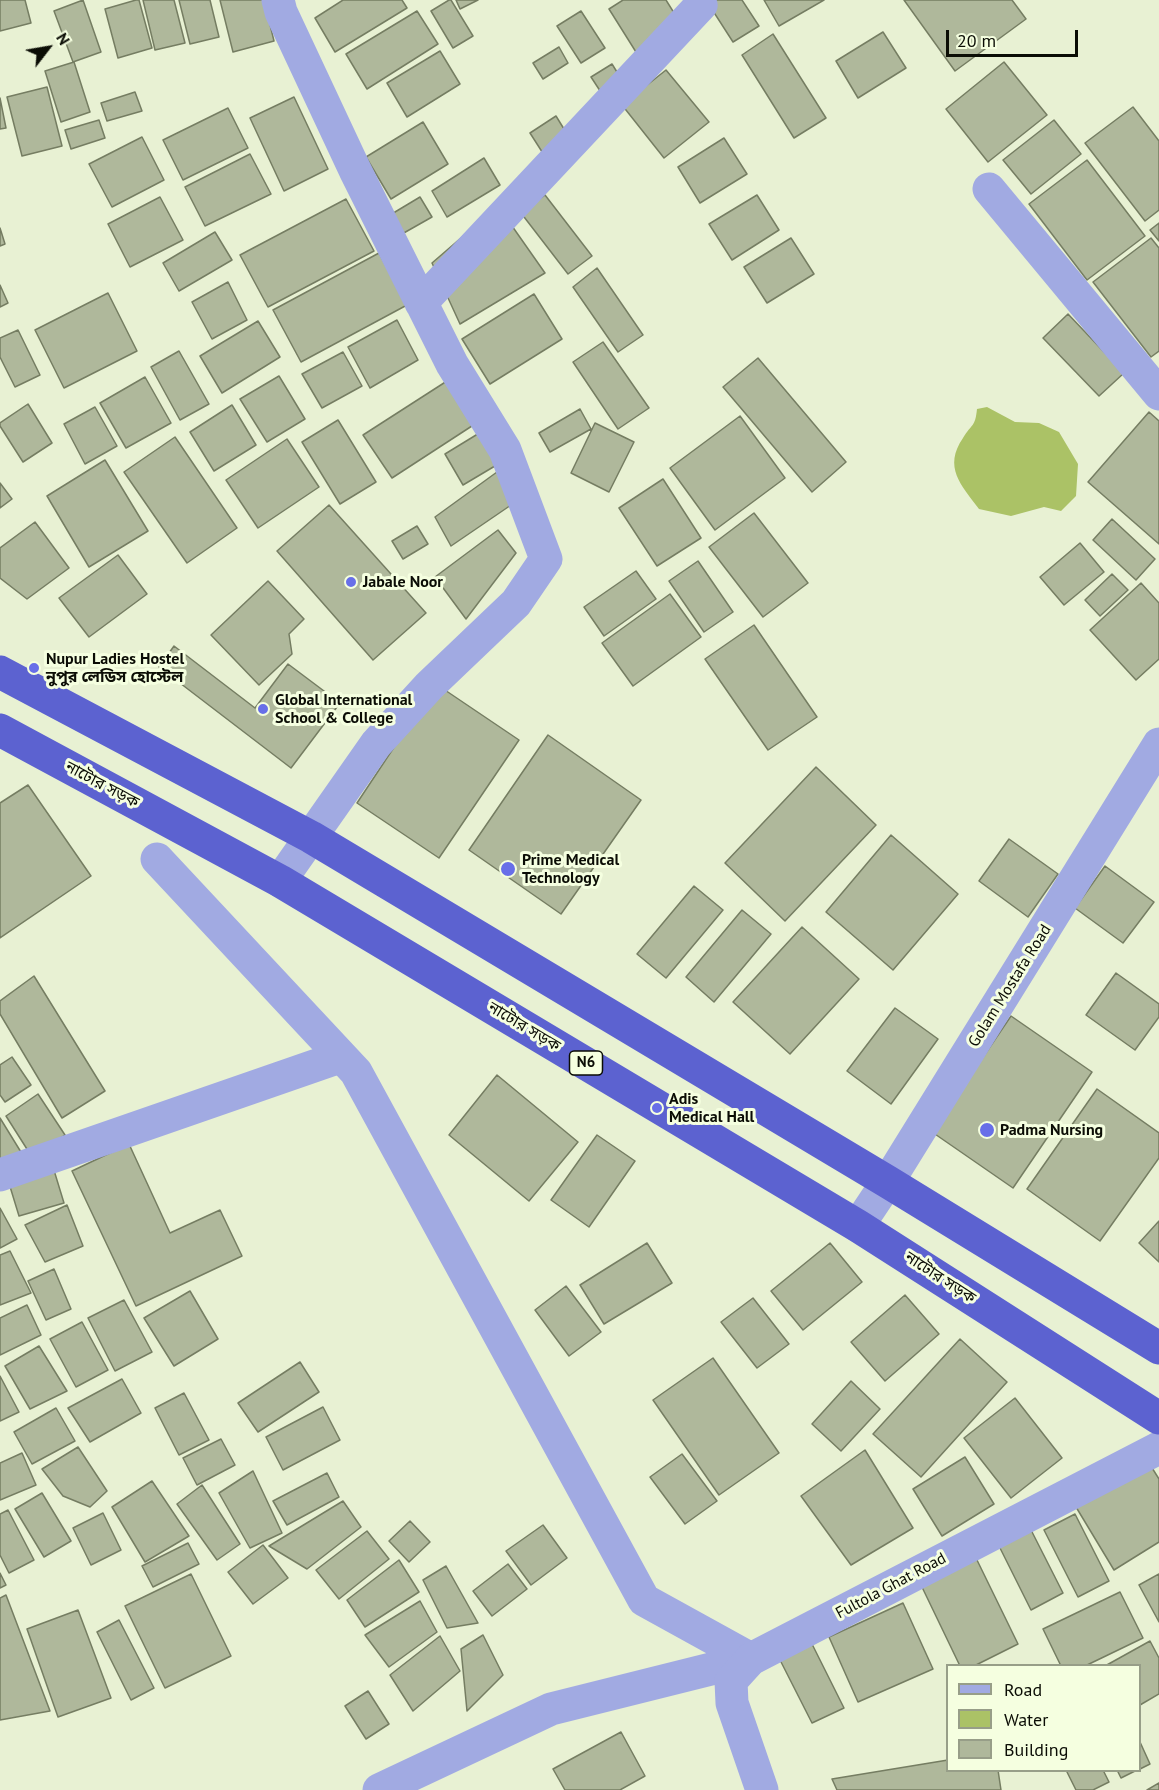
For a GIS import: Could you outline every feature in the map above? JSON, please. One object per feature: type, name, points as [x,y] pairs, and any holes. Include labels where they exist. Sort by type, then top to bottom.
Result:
[{"type":"highway","points":[[0,672],[311,837],[888,1182],[1159,1348]]},
{"type":"highway","name":"নাটোর সড়ক","points":[[0,730],[280,881],[858,1226],[1159,1418]]},
{"type":"street","points":[[278,0],[280,12],[421,303],[452,364],[505,450],[546,559],[516,603],[429,686],[376,744],[280,881]]},
{"type":"street","points":[[421,303],[701,5],[699,0]]},
{"type":"street","points":[[989,189],[1159,394]]},
{"type":"street","name":"Golam Mostafa Road","points":[[858,1226],[888,1182],[1158,746]]},
{"type":"street","points":[[157,859],[356,1072],[644,1600],[751,1659]]},
{"type":"street","points":[[0,1175],[340,1057]]},
{"type":"street","name":"Fultola Ghat Road","points":[[762,1790],[732,1703],[731,1681],[751,1659],[1159,1448]]},
{"type":"street","points":[[379,1790],[551,1709],[751,1659]]},
{"type":"water","points":[[987,407],[1015,422],[1039,423],[1059,432],[1078,464],[1076,496],[1061,511],[1044,507],[1011,516],[979,509],[966,492],[955,467],[957,448],[974,423],[977,409]]},
{"type":"building","points":[[0,0],[25,0],[31,23],[0,31]]},
{"type":"building","points":[[83,0],[101,52],[73,62],[54,11]]},
{"type":"building","points":[[139,0],[152,48],[118,58],[105,9]]},
{"type":"building","points":[[143,0],[174,0],[185,43],[155,50]]},
{"type":"building","points":[[179,0],[210,0],[219,37],[190,44]]},
{"type":"building","points":[[220,0],[264,0],[274,41],[233,52]]},
{"type":"building","points":[[343,0],[402,0],[407,8],[335,52],[315,18]]},
{"type":"building","points":[[449,0],[473,36],[453,48],[431,11]]},
{"type":"building","points":[[456,0],[478,0],[460,9]]},
{"type":"building","points":[[623,0],[666,0],[686,32],[641,60],[609,9]]},
{"type":"building","points":[[706,0],[742,0],[759,26],[733,42]]},
{"type":"building","points":[[764,0],[824,0],[779,26]]},
{"type":"building","points":[[904,0],[1012,0],[1026,19],[955,71]]},
{"type":"building","points":[[417,11],[438,44],[367,89],[346,54]]},
{"type":"building","points":[[581,11],[605,48],[581,63],[557,26]]},
{"type":"building","points":[[883,32],[906,68],[858,98],[836,61]]},
{"type":"building","points":[[773,34],[826,118],[794,138],[742,55]]},
{"type":"building","points":[[559,47],[568,63],[543,79],[533,63]]},
{"type":"building","points":[[440,51],[460,84],[407,117],[387,83]]},
{"type":"building","points":[[74,62],[90,112],[61,122],[45,71]]},
{"type":"building","points":[[1004,62],[1047,115],[988,162],[946,109]]},
{"type":"building","points":[[612,64],[630,93],[610,106],[591,77]]},
{"type":"building","points":[[666,70],[709,122],[664,158],[622,105]]},
{"type":"building","points":[[47,87],[62,146],[22,156],[7,97]]},
{"type":"building","points":[[135,92],[142,111],[107,121],[101,103]]},
{"type":"building","points":[[294,97],[328,169],[284,191],[250,118]]},
{"type":"building","points":[[0,98],[6,128],[0,129]]},
{"type":"building","points":[[1133,107],[1159,141],[1159,210],[1145,221],[1085,143]]},
{"type":"building","points":[[228,108],[248,148],[183,180],[163,140]]},
{"type":"building","points":[[556,116],[572,142],[546,158],[530,133]]},
{"type":"building","points":[[99,120],[105,138],[71,149],[65,130]]},
{"type":"building","points":[[1054,120],[1081,154],[1031,194],[1003,160]]},
{"type":"building","points":[[423,122],[448,164],[391,199],[366,157]]},
{"type":"building","points":[[142,137],[164,180],[112,207],[89,164]]},
{"type":"building","points":[[724,138],[747,174],[700,203],[678,167]]},
{"type":"building","points":[[250,154],[271,194],[205,226],[185,187]]},
{"type":"building","points":[[484,158],[500,185],[447,217],[432,191]]},
{"type":"building","points":[[1087,160],[1145,236],[1087,280],[1029,204]]},
{"type":"building","points":[[545,195],[592,256],[568,274],[521,213]]},
{"type":"building","points":[[757,195],[779,230],[732,260],[709,224]]},
{"type":"building","points":[[160,197],[183,240],[130,267],[108,224]]},
{"type":"building","points":[[420,197],[432,217],[402,234],[390,215]]},
{"type":"building","points":[[346,199],[374,251],[268,307],[240,255]]},
{"type":"building","points":[[498,206],[545,273],[460,324],[432,263]]},
{"type":"building","points":[[1159,223],[1159,241],[1150,230]]},
{"type":"building","points":[[0,228],[5,244],[0,246]]},
{"type":"building","points":[[215,232],[232,260],[179,291],[163,263]]},
{"type":"building","points":[[791,238],[814,274],[767,303],[744,267]]},
{"type":"building","points":[[1151,238],[1159,248],[1159,351],[1151,357],[1093,282]]},
{"type":"building","points":[[379,253],[407,305],[301,362],[273,310]]},
{"type":"building","points":[[597,268],[643,335],[618,352],[573,287]]},
{"type":"building","points":[[228,282],[247,320],[212,339],[192,302]]},
{"type":"building","points":[[0,285],[8,303],[0,307]]},
{"type":"building","points":[[108,293],[137,351],[64,388],[35,330]]},
{"type":"building","points":[[534,294],[562,339],[490,384],[462,339]]},
{"type":"building","points":[[1068,314],[1124,373],[1099,396],[1043,338]]},
{"type":"building","points":[[397,320],[418,360],[370,388],[348,347]]},
{"type":"building","points":[[258,321],[280,357],[222,393],[200,356]]},
{"type":"building","points":[[18,330],[40,375],[15,387],[0,357],[0,338]]},
{"type":"building","points":[[603,342],[649,408],[618,429],[573,362]]},
{"type":"building","points":[[179,351],[209,404],[180,420],[151,367]]},
{"type":"building","points":[[343,352],[362,386],[322,408],[302,374]]},
{"type":"building","points":[[758,358],[846,462],[812,492],[723,387]]},
{"type":"building","points":[[279,376],[305,419],[267,442],[240,399]]},
{"type":"building","points":[[145,377],[171,423],[126,448],[100,403]]},
{"type":"building","points":[[447,381],[475,424],[392,478],[363,435]]},
{"type":"building","points":[[28,404],[52,443],[23,462],[0,423]]},
{"type":"building","points":[[232,405],[256,445],[214,471],[190,432]]},
{"type":"building","points":[[95,407],[117,446],[85,464],[64,424]]},
{"type":"building","points":[[580,409],[591,429],[550,452],[539,433]]},
{"type":"building","points":[[1149,412],[1159,421],[1159,544],[1088,482]]},
{"type":"building","points":[[740,416],[785,478],[715,530],[670,468]]},
{"type":"building","points":[[338,420],[376,482],[340,504],[302,442]]},
{"type":"building","points":[[595,423],[634,442],[609,492],[571,473]]},
{"type":"building","points":[[481,432],[500,463],[463,485],[445,454]]},
{"type":"building","points":[[175,437],[237,528],[187,563],[124,472]]},
{"type":"building","points":[[287,439],[319,487],[258,528],[226,480]]},
{"type":"building","points":[[105,460],[148,531],[89,567],[47,496]]},
{"type":"building","points":[[497,472],[514,503],[451,546],[435,517]]},
{"type":"building","points":[[663,479],[701,538],[657,566],[619,508]]},
{"type":"building","points":[[0,483],[12,499],[0,508]]},
{"type":"building","name":"Jabale Noor","points":[[329,505],[426,613],[373,660],[277,551]]},
{"type":"building","points":[[754,513],[808,583],[763,617],[709,547]]},
{"type":"building","points":[[1112,519],[1155,559],[1136,580],[1093,540]]},
{"type":"building","points":[[35,522],[69,568],[27,599],[0,578],[0,548]]},
{"type":"building","points":[[417,526],[428,544],[403,559],[392,541]]},
{"type":"building","points":[[498,530],[516,553],[466,619],[435,577]]},
{"type":"building","points":[[1080,543],[1104,572],[1064,605],[1040,577]]},
{"type":"building","points":[[118,555],[147,594],[89,637],[59,598]]},
{"type":"building","points":[[698,561],[733,612],[704,632],[669,581]]},
{"type":"building","points":[[636,571],[656,599],[604,636],[584,607]]},
{"type":"building","points":[[1112,574],[1128,590],[1100,616],[1085,600]]},
{"type":"building","points":[[268,581],[304,619],[289,634],[292,654],[259,685],[211,635]]},
{"type":"building","points":[[1141,583],[1159,603],[1159,659],[1136,680],[1090,630]]},
{"type":"building","points":[[670,594],[701,637],[633,686],[602,643]]},
{"type":"building","points":[[754,625],[817,717],[768,750],[705,659]]},
{"type":"building","points":[[174,646],[255,708],[288,664],[340,703],[291,768],[159,667]]},
{"type":"building","points":[[436,684],[519,740],[439,858],[357,803]]},
{"type":"building","points":[[548,735],[641,800],[561,914],[469,850]]},
{"type":"building","points":[[816,767],[876,825],[785,921],[725,863]]},
{"type":"building","points":[[28,785],[91,876],[0,938],[0,803]]},
{"type":"building","points":[[891,835],[958,894],[893,970],[826,912]]},
{"type":"building","points":[[1009,839],[1058,874],[1028,917],[979,881]]},
{"type":"building","points":[[1105,866],[1154,902],[1123,943],[1075,908]]},
{"type":"building","points":[[694,886],[723,910],[666,978],[637,954]]},
{"type":"building","points":[[742,910],[771,934],[714,1002],[686,977]]},
{"type":"building","points":[[802,927],[859,979],[790,1054],[733,1002]]},
{"type":"building","points":[[1116,973],[1159,1004],[1159,1017],[1135,1050],[1086,1015]]},
{"type":"building","points":[[34,976],[105,1091],[62,1118],[0,1014],[0,1001]]},
{"type":"building","points":[[895,1008],[938,1039],[891,1104],[847,1071]]},
{"type":"building","points":[[1011,1016],[1092,1072],[1013,1188],[932,1132]]},
{"type":"building","points":[[12,1057],[31,1085],[5,1102],[0,1095],[0,1065]]},
{"type":"building","points":[[497,1075],[578,1142],[529,1201],[449,1135]]},
{"type":"building","points":[[1097,1089],[1159,1133],[1159,1158],[1100,1241],[1027,1189]]},
{"type":"building","points":[[38,1094],[65,1135],[32,1157],[6,1116]]},
{"type":"building","points":[[0,1118],[24,1157],[0,1168]]},
{"type":"building","points":[[597,1135],[635,1161],[589,1227],[551,1200]]},
{"type":"building","points":[[129,1144],[170,1233],[220,1210],[242,1256],[136,1306],[72,1171]]},
{"type":"building","points":[[53,1167],[64,1203],[19,1216],[8,1180]]},
{"type":"building","points":[[67,1205],[83,1246],[45,1262],[25,1225]]},
{"type":"building","points":[[0,1208],[17,1239],[0,1248]]},
{"type":"building","points":[[1159,1221],[1159,1262],[1139,1243]]},
{"type":"building","points":[[647,1243],[672,1283],[604,1324],[580,1285]]},
{"type":"building","points":[[830,1243],[862,1282],[803,1330],[771,1291]]},
{"type":"building","points":[[10,1251],[31,1293],[0,1305],[0,1255]]},
{"type":"building","points":[[54,1269],[71,1309],[46,1320],[28,1281]]},
{"type":"building","points":[[566,1286],[601,1332],[569,1356],[535,1310]]},
{"type":"building","points":[[190,1291],[218,1339],[174,1366],[144,1318]]},
{"type":"building","points":[[905,1295],[939,1334],[885,1381],[851,1342]]},
{"type":"building","points":[[753,1298],[789,1344],[757,1368],[721,1322]]},
{"type":"building","points":[[124,1300],[152,1352],[115,1371],[88,1318]]},
{"type":"building","points":[[27,1305],[41,1335],[0,1355],[0,1318]]},
{"type":"building","points":[[82,1322],[108,1370],[76,1387],[50,1339]]},
{"type":"building","points":[[960,1339],[1007,1382],[921,1477],[873,1434]]},
{"type":"building","points":[[39,1346],[67,1391],[30,1409],[5,1366]]},
{"type":"building","points":[[713,1358],[779,1453],[719,1495],[653,1400]]},
{"type":"building","points":[[300,1362],[319,1392],[258,1432],[238,1403]]},
{"type":"building","points":[[0,1376],[19,1412],[0,1421]]},
{"type":"building","points":[[122,1379],[141,1413],[90,1442],[68,1408]]},
{"type":"building","points":[[851,1381],[880,1409],[841,1451],[812,1424]]},
{"type":"building","points":[[184,1393],[209,1440],[179,1455],[155,1408]]},
{"type":"building","points":[[1015,1398],[1062,1458],[1011,1498],[964,1438]]},
{"type":"building","points":[[323,1407],[340,1440],[283,1470],[266,1437]]},
{"type":"building","points":[[56,1408],[75,1441],[32,1464],[14,1432]]},
{"type":"building","points":[[221,1439],[235,1465],[197,1485],[183,1458]]},
{"type":"building","points":[[78,1447],[107,1491],[90,1507],[63,1496],[42,1469]]},
{"type":"building","points":[[865,1450],[913,1528],[851,1565],[801,1496]]},
{"type":"building","points":[[22,1453],[36,1485],[0,1500],[0,1463]]},
{"type":"building","points":[[682,1454],[717,1501],[685,1524],[650,1477]]},
{"type":"building","points":[[965,1457],[994,1504],[942,1536],[913,1489]]},
{"type":"building","points":[[1149,1463],[1159,1479],[1159,1542],[1114,1570],[1076,1507]]},
{"type":"building","points":[[253,1471],[282,1533],[250,1548],[219,1493]]},
{"type":"building","points":[[327,1473],[339,1497],[287,1525],[273,1501]]},
{"type":"building","points":[[152,1481],[189,1536],[145,1562],[112,1507]]},
{"type":"building","points":[[202,1485],[240,1544],[217,1560],[177,1504]]},
{"type":"building","points":[[42,1493],[71,1541],[44,1557],[15,1509]]},
{"type":"building","points":[[343,1501],[361,1527],[307,1569],[269,1546]]},
{"type":"building","points":[[8,1510],[34,1560],[9,1573],[0,1555],[0,1514]]},
{"type":"building","points":[[103,1513],[121,1550],[91,1565],[73,1528]]},
{"type":"building","points":[[1075,1514],[1109,1581],[1078,1597],[1044,1530]]},
{"type":"building","points":[[410,1521],[430,1542],[409,1562],[389,1541]]},
{"type":"building","points":[[543,1525],[567,1558],[531,1585],[506,1551]]},
{"type":"building","points":[[1029,1526],[1063,1593],[1031,1610],[997,1542]]},
{"type":"building","points":[[367,1531],[389,1559],[339,1599],[316,1570]]},
{"type":"building","points":[[188,1543],[199,1564],[153,1587],[142,1566]]},
{"type":"building","points":[[263,1545],[288,1578],[253,1604],[228,1572]]},
{"type":"building","points":[[976,1558],[1018,1644],[978,1664],[959,1664],[921,1585]]},
{"type":"building","points":[[399,1560],[419,1592],[365,1627],[347,1600]]},
{"type":"building","points":[[508,1564],[527,1589],[492,1616],[473,1591]]},
{"type":"building","points":[[446,1566],[478,1623],[447,1628],[423,1580]]},
{"type":"building","points":[[0,1573],[6,1585],[0,1588]]},
{"type":"building","points":[[191,1574],[231,1656],[165,1688],[125,1606]]},
{"type":"building","points":[[1159,1574],[1159,1622],[1139,1585]]},
{"type":"building","points":[[1120,1592],[1143,1638],[1089,1664],[1060,1664],[1043,1629]]},
{"type":"building","points":[[6,1595],[50,1711],[0,1720],[0,1598]]},
{"type":"building","points":[[420,1601],[437,1632],[389,1667],[365,1635]]},
{"type":"building","points":[[903,1603],[933,1669],[858,1702],[829,1637]]},
{"type":"building","points":[[78,1610],[111,1698],[58,1717],[27,1629]]},
{"type":"building","points":[[119,1620],[154,1688],[131,1700],[97,1632]]},
{"type":"building","points":[[483,1635],[503,1675],[467,1711],[461,1649]]},
{"type":"building","points":[[440,1636],[460,1671],[413,1711],[390,1675]]},
{"type":"building","points":[[810,1640],[844,1708],[812,1723],[778,1656]]},
{"type":"building","points":[[1150,1641],[1159,1658],[1159,1694],[1141,1704],[1141,1664],[1109,1664]]},
{"type":"building","points":[[368,1691],[389,1724],[366,1739],[345,1706]]},
{"type":"building","points":[[621,1732],[645,1776],[620,1790],[565,1790],[553,1769]]},
{"type":"building","points":[[1141,1744],[1150,1764],[1141,1768]]},
{"type":"building","points":[[946,1760],[946,1772],[998,1772],[1001,1790],[837,1790],[832,1779]]},
{"type":"building","points":[[1067,1772],[1104,1772],[1109,1782],[1093,1790],[1076,1790]]},
{"type":"building","points":[[1118,1772],[1133,1772],[1121,1778]]},
{"type":"building","points":[[1159,1783],[1159,1790],[1147,1790]]},
{"type":"place","name":"Jabale Noor","points":[[351,582]]},
{"type":"place","name":"Nupur Ladies Hostel নুপুর লেডিস হোস্টেল","points":[[34,668]]},
{"type":"place","name":"Global International School & College","points":[[263,709]]},
{"type":"place","name":"Prime Medical Technology","points":[[508,869]]},
{"type":"place","name":"Adis Medical Hall","points":[[657,1108]]},
{"type":"place","name":"Padma Nursing","points":[[987,1130]]}]
